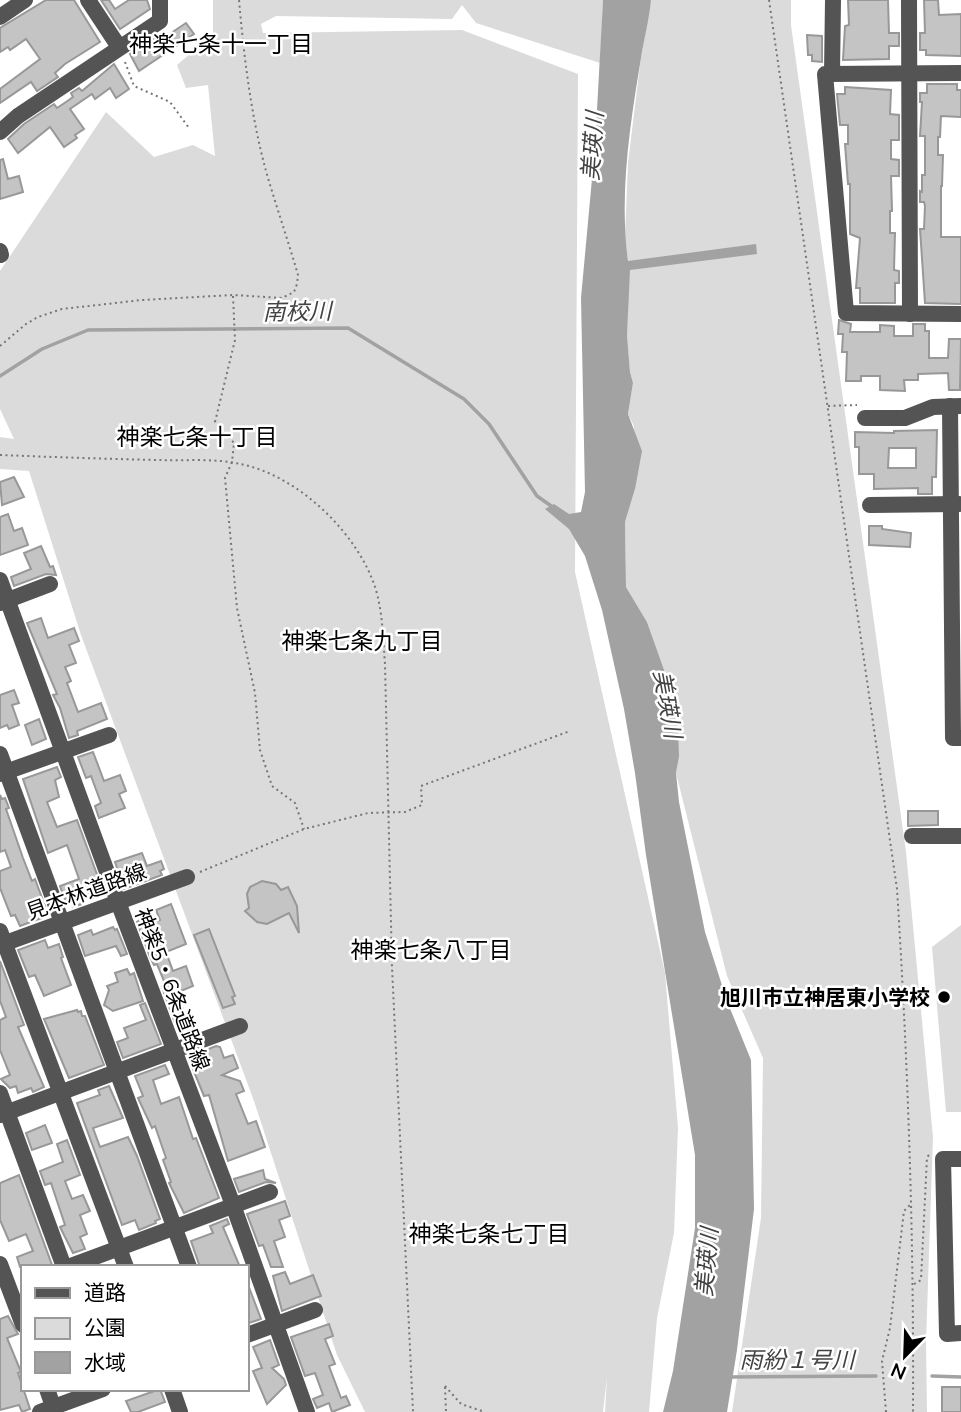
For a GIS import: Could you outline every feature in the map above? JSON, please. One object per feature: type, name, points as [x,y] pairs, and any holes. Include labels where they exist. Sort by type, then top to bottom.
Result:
[{"type":"street","points":[[0,17],[25,0]]},
{"type":"street","points":[[88,0],[119,47]]},
{"type":"street","points":[[0,132],[18,116],[160,22],[160,0]]},
{"type":"street","points":[[832,74],[833,0]]},
{"type":"street","points":[[909,0],[910,313]]},
{"type":"street","points":[[961,73],[825,74],[846,313],[961,314]]},
{"type":"street","points":[[865,418],[905,418],[933,407],[955,406],[956,666],[953,738],[961,738]]},
{"type":"street","points":[[870,505],[956,504]]},
{"type":"street","name":"神楽5・6条道路線","points":[[0,580],[4,601],[233,1205],[307,1412]]},
{"type":"street","points":[[4,601],[50,584]]},
{"type":"street","points":[[3,772],[109,735]]},
{"type":"street","points":[[0,754],[3,772],[62,922],[188,1265]]},
{"type":"street","points":[[912,836],[961,836]]},
{"type":"street","name":"見本林道路線","points":[[1,940],[62,922],[187,877]]},
{"type":"street","points":[[1,940],[125,1265]]},
{"type":"street","points":[[4,1114],[240,1026]]},
{"type":"street","points":[[0,1093],[4,1114],[65,1265]]},
{"type":"street","points":[[961,1158],[943,1159],[947,1334],[961,1334]]},
{"type":"street","points":[[71,1265],[270,1192]]},
{"type":"street","points":[[944,1246],[961,1246]]},
{"type":"street","points":[[0,1264],[16,1286],[21,1314]]},
{"type":"street","points":[[248,1335],[315,1310]]},
{"type":"street","points":[[47,1391],[50,1410],[98,1391]]},
{"type":"street","points":[[173,1391],[180,1412]]},
{"type":"path","points":[[0,346],[26,324],[62,309],[142,300],[233,295],[282,298],[294,292],[298,275],[266,170],[253,108],[239,0]]},
{"type":"path","points":[[769,0],[897,889],[905,1019],[911,1204],[913,1412]]},
{"type":"path","points":[[119,47],[134,86],[170,102],[189,128]]},
{"type":"path","points":[[233,295],[235,340],[215,422],[234,443],[232,462],[225,478],[237,608],[255,693],[260,750],[272,786],[295,803],[304,829]]},
{"type":"path","points":[[0,456],[243,464],[281,480],[315,503],[339,526],[358,551],[375,587],[383,631],[392,967],[413,1412]]},
{"type":"path","points":[[187,877],[304,829],[368,813],[405,812],[422,805],[421,786],[570,731]]},
{"type":"path","points":[[913,1284],[921,1280],[927,1157],[931,1154],[943,1159]]},
{"type":"path","points":[[886,1412],[882,1361],[890,1328],[904,1211],[911,1204]]},
{"type":"path","points":[[446,1412],[445,1386],[461,1404],[485,1412]]},
{"type":"green space","points":[[213,0],[603,0],[600,63],[476,23],[462,5],[452,19],[276,16],[261,24],[263,33],[462,30],[578,74],[575,572],[665,973],[678,1128],[674,1233],[657,1318],[649,1412],[605,1412],[607,1377],[603,1412],[365,1412],[337,1355],[254,1101],[81,635],[29,471],[0,469],[0,437],[14,439],[0,409],[0,271],[106,112],[154,157],[193,145],[215,156],[208,85],[186,88],[177,65],[213,34]]},
{"type":"green space","points":[[651,0],[791,0],[791,25],[906,852],[933,1137],[926,1342],[927,1412],[732,1412],[761,1218],[763,1058],[727,976],[676,773],[679,757],[678,709],[647,622],[626,587],[625,522],[635,489],[634,426],[628,414],[633,383],[627,335],[628,262],[625,236],[628,163]]},
{"type":"green space","points":[[961,925],[961,1112],[946,1112],[932,947]]},
{"type":"water","name":"美瑛川","points":[[603,0],[651,0],[627,160],[625,211],[628,261],[756,244],[757,254],[630,270],[627,335],[633,383],[628,414],[642,451],[625,522],[626,587],[647,622],[678,709],[679,757],[676,773],[679,802],[705,932],[727,1001],[751,1060],[754,1209],[727,1412],[663,1412],[673,1371],[695,1228],[695,1155],[635,773],[602,610],[585,556],[569,529],[545,509],[554,504],[569,514],[581,512],[585,492],[581,298],[595,146]]},
{"type":"building","points":[[46,0],[74,0],[100,42],[65,64],[55,73],[58,77],[37,91],[31,82],[0,103],[0,89],[40,59],[26,39],[10,50],[8,47],[0,52],[0,28]]},
{"type":"building","points":[[101,0],[109,0],[115,9],[129,0],[147,0],[150,9],[120,29]]},
{"type":"building","points":[[848,0],[888,0],[889,33],[899,33],[899,46],[889,46],[889,59],[843,60],[845,26],[849,25]]},
{"type":"building","points":[[924,0],[938,0],[939,15],[961,14],[961,56],[926,55],[926,50],[920,50],[920,33],[925,33]]},
{"type":"building","points":[[186,23],[194,34],[139,71],[130,54],[165,32],[168,35]]},
{"type":"building","points":[[807,35],[822,36],[822,62],[812,61],[812,55],[808,55]]},
{"type":"building","points":[[114,64],[129,89],[116,98],[110,88],[95,99],[92,94],[70,109],[84,129],[75,135],[77,138],[64,147],[50,127],[18,153],[8,139],[24,124],[54,104],[57,108],[73,97],[71,93],[79,88],[82,91]]},
{"type":"building","points":[[927,84],[957,84],[957,90],[961,90],[961,117],[941,116],[938,155],[943,155],[941,237],[961,237],[961,304],[925,303],[920,229],[924,229],[925,206],[924,202],[920,202],[920,191],[922,192],[922,175],[925,175],[925,136],[920,136],[920,93],[927,93]]},
{"type":"building","points":[[845,87],[891,90],[890,114],[899,115],[899,140],[891,140],[891,159],[899,160],[899,176],[891,176],[890,211],[890,233],[895,233],[894,270],[899,271],[899,283],[895,283],[895,303],[860,303],[860,288],[856,288],[860,238],[850,234],[850,184],[845,144],[848,144],[848,125],[840,125],[837,94],[845,94]]},
{"type":"building","points":[[3,159],[8,179],[19,176],[23,192],[0,199],[0,160]]},
{"type":"building","points":[[839,320],[851,324],[850,332],[880,332],[880,325],[894,326],[894,336],[913,336],[913,324],[925,324],[925,331],[929,331],[929,358],[948,358],[949,339],[961,339],[960,390],[949,390],[948,373],[918,374],[918,380],[904,380],[905,391],[880,390],[880,376],[861,376],[861,381],[846,381],[847,352],[842,352],[843,334],[838,334]]},
{"type":"building","points":[[937,430],[936,477],[932,477],[932,494],[918,494],[918,488],[874,489],[874,474],[859,474],[859,447],[855,447],[855,432]],"holes":[[[889,448],[916,448],[916,468],[888,468]]]},
{"type":"building","points":[[14,477],[24,497],[2,505],[0,482]]},
{"type":"building","points":[[8,514],[14,531],[22,528],[28,545],[0,555],[0,517]]},
{"type":"building","points":[[869,526],[882,526],[882,529],[911,533],[910,547],[869,545]]},
{"type":"building","points":[[41,546],[56,575],[46,574],[14,586],[11,577],[31,569],[24,553]]},
{"type":"building","points":[[41,618],[48,638],[74,628],[79,641],[69,645],[76,663],[65,667],[71,681],[67,683],[78,712],[101,703],[107,719],[77,731],[78,735],[69,738],[53,695],[57,694],[27,623]]},
{"type":"building","points":[[14,690],[19,703],[12,705],[19,725],[9,729],[7,725],[0,728],[0,695]]},
{"type":"building","points":[[39,719],[46,739],[32,745],[25,725]]},
{"type":"building","points":[[93,752],[104,781],[120,775],[126,791],[119,794],[125,808],[99,818],[95,806],[101,803],[91,776],[86,778],[78,757]]},
{"type":"building","points":[[57,767],[61,777],[55,780],[59,797],[47,802],[57,827],[77,820],[102,888],[80,897],[82,904],[73,907],[71,900],[66,902],[60,886],[79,879],[67,845],[48,853],[23,779]]},
{"type":"building","points":[[0,795],[2,799],[5,798],[9,808],[6,809],[23,858],[32,881],[35,879],[45,906],[38,908],[42,918],[20,926],[15,915],[11,916],[0,888],[0,871],[11,867],[5,850],[0,852]]},
{"type":"building","points":[[908,811],[938,811],[938,825],[908,826]]},
{"type":"building","points":[[142,853],[147,866],[161,861],[164,869],[160,871],[162,875],[124,889],[115,862]]},
{"type":"building","points":[[262,881],[276,884],[281,890],[288,887],[297,906],[299,933],[289,913],[267,924],[257,922],[245,911],[249,908],[247,894],[250,887]]},
{"type":"building","points":[[171,904],[186,944],[166,952],[173,971],[186,966],[193,986],[176,993],[188,1021],[176,1026],[162,987],[166,986],[157,964],[154,965],[150,957],[137,922],[140,920],[142,927],[160,920],[156,910]]},
{"type":"building","points":[[113,927],[117,929],[127,954],[121,956],[116,946],[85,956],[78,935],[91,930],[93,935]]},
{"type":"building","points":[[209,929],[235,996],[232,997],[235,1004],[223,1008],[194,935]]},
{"type":"building","points":[[45,940],[48,948],[59,944],[71,985],[44,996],[35,975],[29,977],[18,950]]},
{"type":"building","points":[[0,961],[24,1025],[18,1027],[44,1087],[33,1092],[31,1088],[18,1093],[16,1086],[10,1088],[1,1079],[10,1075],[0,1050],[0,1020],[6,1017],[0,1001]]},
{"type":"building","points":[[127,969],[130,975],[134,973],[143,1001],[113,1011],[104,1005],[109,990],[107,986],[118,982],[115,973]]},
{"type":"building","points":[[145,1003],[161,1044],[123,1058],[117,1042],[128,1038],[124,1028],[146,1020],[140,1005]]},
{"type":"building","points":[[77,1010],[85,1016],[104,1065],[69,1078],[44,1019]]},
{"type":"building","points":[[216,1046],[220,1047],[224,1058],[233,1055],[238,1068],[222,1075],[240,1081],[244,1091],[236,1094],[248,1124],[256,1121],[265,1147],[228,1161],[209,1095],[204,1096],[188,1057]]},
{"type":"building","points":[[165,1065],[169,1074],[153,1080],[161,1104],[179,1097],[193,1139],[196,1138],[219,1198],[184,1213],[169,1183],[171,1182],[163,1160],[166,1158],[155,1126],[152,1128],[138,1098],[143,1096],[135,1076]]},
{"type":"building","points":[[109,1086],[123,1118],[93,1128],[100,1147],[128,1137],[137,1156],[160,1219],[139,1230],[135,1220],[122,1225],[77,1103],[100,1095],[98,1090]]},
{"type":"building","points":[[45,1125],[52,1143],[32,1150],[26,1133]]},
{"type":"building","points":[[67,1140],[80,1175],[65,1181],[72,1199],[83,1195],[90,1211],[80,1215],[87,1234],[80,1237],[85,1249],[73,1253],[60,1227],[65,1225],[51,1183],[45,1185],[40,1171],[63,1162],[57,1144]]},
{"type":"building","points":[[263,1170],[265,1179],[276,1183],[266,1182],[239,1192],[234,1179]]},
{"type":"building","points":[[19,1175],[52,1265],[20,1267],[17,1257],[33,1251],[26,1234],[9,1241],[0,1220],[0,1183]]},
{"type":"building","points":[[285,1201],[290,1216],[279,1220],[285,1237],[274,1241],[283,1267],[271,1267],[263,1245],[259,1246],[247,1214]]},
{"type":"building","points":[[227,1219],[229,1224],[223,1227],[239,1265],[199,1265],[191,1241],[213,1233],[210,1226]]},
{"type":"building","points":[[285,1272],[290,1284],[313,1275],[321,1296],[282,1311],[273,1276]]},
{"type":"building","points":[[248,1285],[261,1319],[249,1323],[248,1320]]},
{"type":"building","points":[[8,1316],[18,1334],[7,1338],[21,1372],[18,1373],[21,1391],[24,1391],[30,1409],[22,1412],[19,1405],[0,1410],[0,1319]]},
{"type":"building","points":[[329,1324],[333,1336],[325,1339],[335,1364],[329,1366],[341,1398],[346,1396],[350,1405],[332,1412],[329,1403],[317,1408],[313,1399],[323,1395],[315,1373],[305,1376],[291,1337]]},
{"type":"building","points":[[270,1340],[279,1365],[272,1368],[284,1379],[286,1385],[267,1404],[253,1371],[262,1368],[253,1347]]},
{"type":"building","points":[[942,1387],[961,1387],[961,1412],[942,1412]]},
{"type":"building","points":[[161,1391],[165,1402],[131,1412],[126,1401]]},
{"type":"waterway","name":"南校川","points":[[0,376],[42,349],[88,330],[348,328],[464,399],[489,424],[537,496],[554,508]]},
{"type":"waterway","name":"雨紛１号川","points":[[728,1377],[876,1376]]},
{"type":"waterway","name":"雨紛１号川","points":[[932,1376],[961,1377]]},
{"type":"place","name":"旭川市立神居東小学校","points":[[944,997]]},
{"type":"district","name":"神楽七条十一丁目","points":[[221,43]]},
{"type":"district","name":"神楽七条十丁目","points":[[197,436]]},
{"type":"district","name":"神楽七条九丁目","points":[[362,640]]},
{"type":"district","name":"神楽七条八丁目","points":[[431,949]]},
{"type":"district","name":"神楽七条七丁目","points":[[489,1233]]}]
